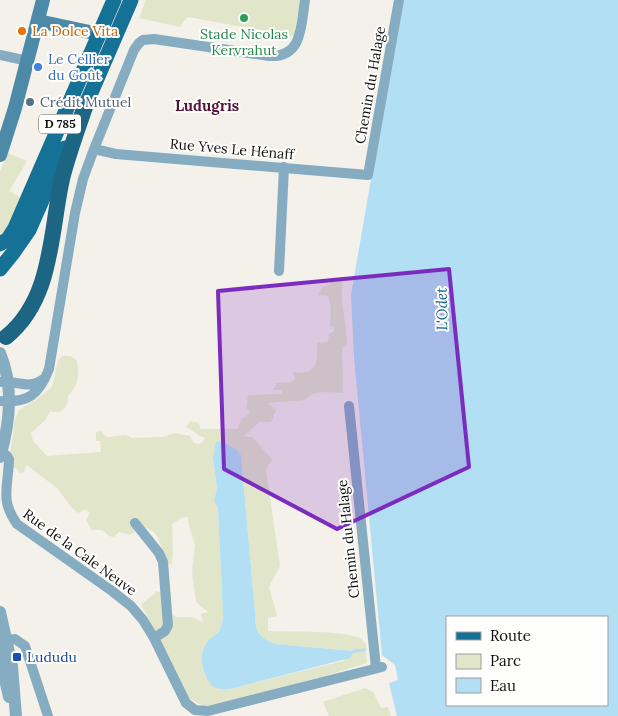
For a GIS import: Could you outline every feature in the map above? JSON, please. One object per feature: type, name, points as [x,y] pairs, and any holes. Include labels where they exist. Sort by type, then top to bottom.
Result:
[{"type":"highway","name":"D 785","points":[[6,337],[27,316],[39,291],[48,258],[64,169],[85,107]]},
{"type":"main road","points":[[0,154],[28,61],[43,0]]},
{"type":"main road","name":"D 785","points":[[0,244],[8,239],[15,228],[114,0]]},
{"type":"main road","name":"D 785","points":[[0,269],[17,248],[28,230],[85,107],[131,0]]},
{"type":"main road","points":[[38,21],[99,34]]},
{"type":"street","points":[[5,401],[23,400],[33,395],[46,378],[53,356],[76,214],[84,179],[131,57],[139,43],[142,40],[154,39],[269,56],[282,56],[290,52],[297,43],[306,0]]},
{"type":"street","name":"Chemin du Halage","points":[[368,175],[399,0]]},
{"type":"street","points":[[0,55],[28,61]]},
{"type":"street","name":"Rue Yves Le Hénaff","points":[[94,149],[116,154],[368,175]]},
{"type":"street","points":[[279,271],[284,168]]},
{"type":"street","points":[[0,353],[9,382],[5,401],[0,453]]},
{"type":"street","points":[[9,382],[33,385],[46,378]]},
{"type":"street","name":"Chemin du Halage","points":[[349,406],[367,637],[379,667]]},
{"type":"street","name":"Rue de la Cale Neuve","points":[[0,453],[6,455],[9,459],[1,496],[2,506],[7,515],[125,601],[139,614],[154,638],[182,697],[195,713],[209,714],[379,667]]},
{"type":"street","points":[[134,523],[159,553],[163,562],[168,625],[165,631],[154,638]]},
{"type":"street","points":[[0,612],[5,679],[16,716]]},
{"type":"street","points":[[2,638],[17,639],[25,646],[48,716]]},
{"type":"highlighted area","points":[[449,269],[469,467],[337,529],[224,469],[218,291]]},
{"type":"green space","name":"Stade Nicolas Kervrahut","points":[[146,0],[300,0],[294,36],[188,17],[181,27],[139,18]]},
{"type":"green space","points":[[8,153],[27,161],[9,191],[21,198],[8,229],[0,236],[0,171]]},
{"type":"green space","points":[[342,281],[347,345],[342,348],[343,393],[318,393],[305,400],[267,403],[276,410],[271,422],[259,422],[243,437],[252,437],[272,459],[266,471],[280,566],[269,587],[277,616],[268,618],[268,631],[330,633],[354,636],[366,643],[367,663],[318,678],[315,674],[317,678],[207,708],[189,698],[141,604],[155,594],[155,591],[161,592],[164,611],[177,617],[192,617],[203,622],[201,614],[208,612],[196,602],[192,572],[195,545],[188,517],[181,518],[172,524],[173,554],[171,565],[167,563],[154,532],[136,523],[135,531],[130,535],[119,532],[114,537],[109,536],[102,530],[92,530],[86,520],[90,513],[85,509],[78,513],[57,488],[28,466],[26,466],[24,472],[20,473],[16,468],[12,468],[10,453],[15,419],[19,410],[52,387],[58,361],[63,356],[70,356],[77,360],[78,375],[76,384],[68,396],[66,407],[58,412],[50,411],[46,419],[31,433],[33,441],[47,456],[101,452],[100,441],[96,441],[96,432],[101,431],[108,437],[126,435],[132,438],[162,437],[175,433],[190,436],[194,443],[198,444],[203,442],[205,438],[186,427],[190,421],[199,423],[200,429],[237,429],[242,419],[250,411],[246,408],[248,395],[282,394],[282,390],[273,390],[277,383],[292,382],[296,378],[293,375],[294,372],[308,372],[315,365],[317,343],[328,342],[329,334],[334,331],[334,328],[330,326],[331,308],[328,296],[318,295],[322,287],[329,285],[331,282]],"holes":[[[222,441],[237,450],[241,455],[255,619],[259,633],[265,639],[275,644],[354,651],[343,661],[230,689],[206,675],[202,659],[204,649],[221,629],[223,616],[218,508],[214,501],[217,487],[213,458]]]},
{"type":"green space","points":[[365,688],[373,692],[381,708],[388,707],[391,716],[329,716],[323,702]]},
{"type":"water","name":"L'Odet","points":[[402,0],[618,0],[618,716],[397,716],[389,683],[398,680],[395,665],[382,655],[354,357],[351,295]]},
{"type":"water","points":[[222,441],[237,450],[241,455],[255,619],[259,633],[265,639],[275,644],[354,651],[350,658],[230,689],[216,688],[207,679],[202,662],[203,651],[208,641],[219,632],[223,616],[218,508],[214,501],[217,487],[213,458],[216,442]]},
{"type":"waterway","points":[[354,651],[364,650]]},
{"type":"place","name":"Stade Nicolas Kervrahut","points":[[244,18]]},
{"type":"place","name":"La Dolce Vita","points":[[22,31]]},
{"type":"place","name":"Le Cellier du Goût","points":[[38,67]]},
{"type":"place","name":"Crédit Mutuel","points":[[30,102]]},
{"type":"place","name":"Lududu","points":[[17,657]]},
{"type":"district","name":"Ludugris","points":[[207,106]]}]
